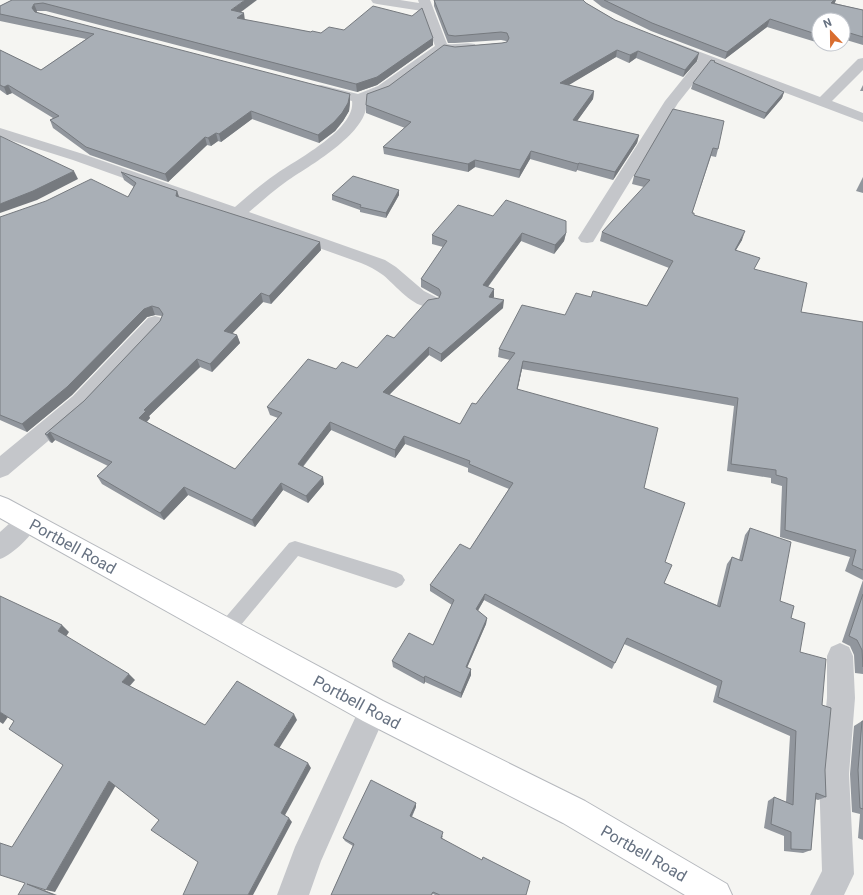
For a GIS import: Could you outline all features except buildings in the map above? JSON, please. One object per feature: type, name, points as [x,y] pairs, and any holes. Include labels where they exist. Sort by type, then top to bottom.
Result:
[{"type":"main road","name":"Portbell Road","points":[[0,506],[373,711],[574,812],[716,895]]},
{"type":"street","points":[[377,0],[426,4],[442,47]]},
{"type":"street","points":[[659,40],[863,118]]},
{"type":"street","points":[[310,86],[358,98],[383,89],[430,54],[442,47],[455,49],[480,47]]},
{"type":"street","points":[[587,238],[672,101],[706,59]]},
{"type":"street","points":[[822,103],[863,62]]},
{"type":"street","points":[[237,213],[345,131],[356,117],[360,104],[358,98]]},
{"type":"street","points":[[0,132],[361,257],[383,267],[411,292],[422,299],[431,302]]},
{"type":"street","points":[[92,181],[113,170]]},
{"type":"street","points":[[0,469],[80,402],[155,323]]},
{"type":"street","points":[[0,548],[28,521]]},
{"type":"street","points":[[826,895],[838,874],[834,774],[841,698],[840,656]]},
{"type":"street","points":[[293,895],[306,858],[373,711]]},
{"type":"lane","points":[[225,631],[295,548],[396,580]]}]
